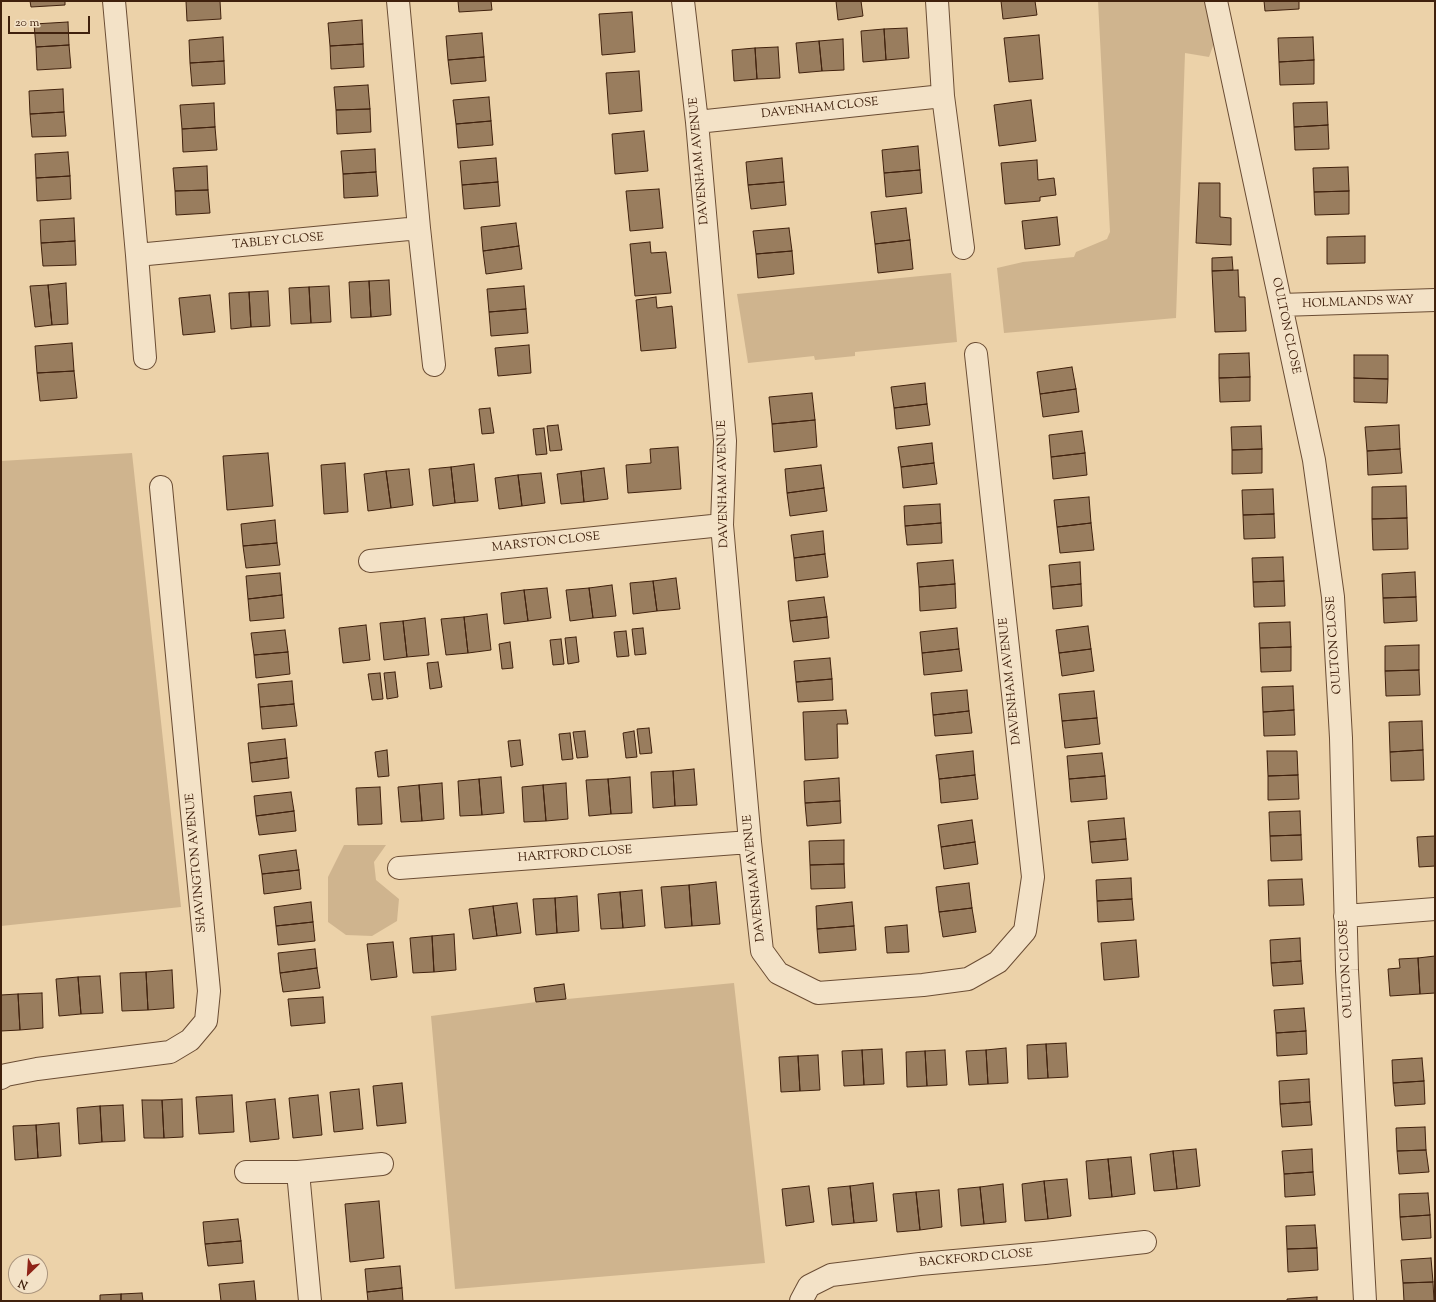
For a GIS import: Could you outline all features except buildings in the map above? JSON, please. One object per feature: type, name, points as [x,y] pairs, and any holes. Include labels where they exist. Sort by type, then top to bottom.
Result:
[{"type":"street","points":[[114,1],[145,358]]},
{"type":"street","points":[[398,1],[419,228],[434,365]]},
{"type":"street","name":"DAVENHAM AVENUE","points":[[683,1],[697,122],[725,441],[722,525],[750,842],[762,951],[778,973],[818,993],[923,985],[968,979],[998,962],[1025,932],[1033,877],[976,354]]},
{"type":"street","points":[[937,1],[943,96],[963,248]]},
{"type":"street","name":"OULTON CLOSE","points":[[1216,1],[1314,460],[1333,597],[1341,738],[1345,916],[1364,1301]]},
{"type":"street","name":"DAVENHAM CLOSE","points":[[697,122],[943,96]]},
{"type":"street","name":"TABLEY CLOSE","points":[[137,255],[419,228]]},
{"type":"street","name":"HOLMLANDS WAY","points":[[1280,305],[1435,300]]},
{"type":"street","name":"SHAVINGTON AVENUE","points":[[1,1078],[37,1069],[170,1052],[190,1040],[206,1021],[209,990],[161,487]]},
{"type":"street","name":"MARSTON CLOSE","points":[[370,561],[722,525]]},
{"type":"street","name":"HARTFORD CLOSE","points":[[399,868],[750,842]]},
{"type":"street","points":[[1345,916],[1435,909]]},
{"type":"street","points":[[246,1172],[298,1172],[382,1164]]},
{"type":"street","points":[[298,1172],[310,1301]]},
{"type":"street","name":"BACKFORD CLOSE","points":[[805,1293],[831,1275],[920,1264],[1045,1253],[1145,1242]]},
{"type":"shaded area","points":[[1098,1],[1211,1],[1217,35],[1209,57],[1185,53],[1176,318],[1004,333],[997,268],[1023,262],[1074,257],[1076,252],[1107,239],[1110,232]]},
{"type":"shaded area","points":[[951,273],[957,342],[855,352],[855,356],[815,360],[814,356],[748,363],[737,294]]},
{"type":"shaded area","points":[[132,453],[181,907],[1,926],[1,461]]},
{"type":"shaded area","points":[[344,845],[386,845],[374,862],[376,880],[399,899],[397,921],[372,936],[346,935],[328,922],[328,877]]},
{"type":"shaded area","points":[[734,983],[765,1263],[455,1289],[431,1016],[536,1002]]}]
